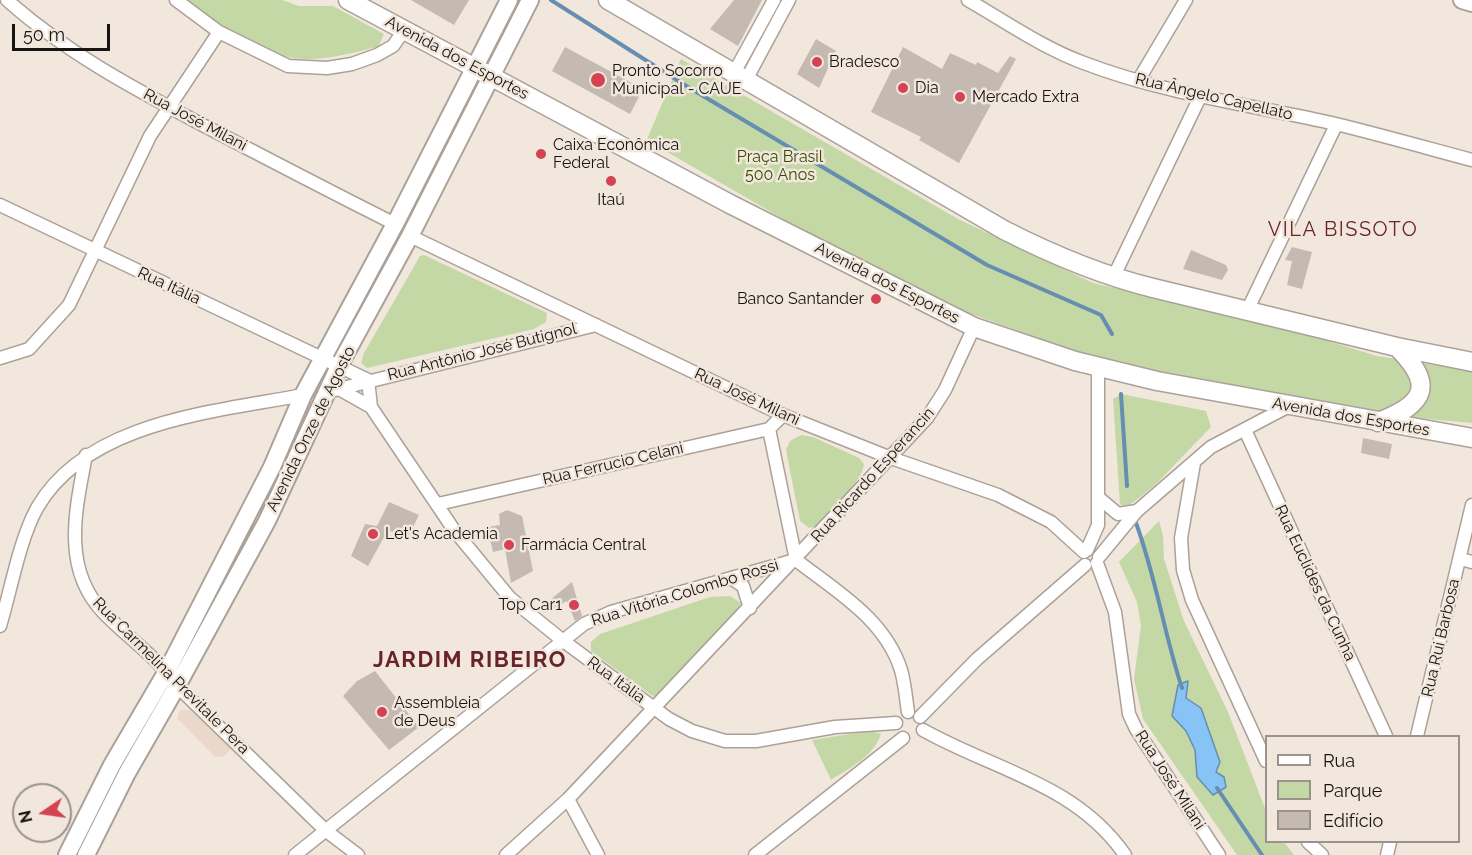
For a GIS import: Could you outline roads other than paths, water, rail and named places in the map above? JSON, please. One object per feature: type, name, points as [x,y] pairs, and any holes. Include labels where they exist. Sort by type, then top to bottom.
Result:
[{"type":"main road","name":"Avenida dos Esportes","points":[[348,0],[730,204],[974,327],[1098,367],[1289,406],[1472,438]]},
{"type":"main road","name":"Avenida Onze de Agosto","points":[[86,855],[127,773],[267,521],[333,390],[339,366],[410,236],[483,71],[509,0]]},
{"type":"main road","name":"Avenida Onze de Agosto","points":[[67,855],[112,765],[167,671],[272,467],[303,395],[322,358],[395,224],[483,71],[530,0]]},
{"type":"main road","points":[[608,0],[1004,230],[1058,258],[1113,278],[1397,347],[1472,362]]},
{"type":"main road","points":[[1461,0],[1472,3]]},
{"type":"main road","points":[[1376,422],[1401,414],[1413,404],[1420,391],[1421,378],[1415,365],[1397,347]]},
{"type":"street","name":"Rua José Milani","points":[[7,0],[71,51],[169,107],[395,224]]},
{"type":"street","points":[[176,0],[219,32],[288,66],[327,68],[352,64],[377,55],[393,46],[405,29]]},
{"type":"street","points":[[740,76],[774,0]]},
{"type":"street","points":[[740,76],[789,0]]},
{"type":"street","name":"Rua Ângelo Capellato","points":[[968,0],[1048,47],[1083,63],[1137,81],[1200,97],[1336,124],[1472,160]]},
{"type":"street","points":[[1137,81],[1186,0]]},
{"type":"street","points":[[0,358],[29,349],[69,305],[97,251],[150,136],[219,32]]},
{"type":"street","points":[[1113,278],[1200,97]]},
{"type":"street","points":[[1247,311],[1336,124]]},
{"type":"street","name":"Rua Itália","points":[[0,205],[368,380]]},
{"type":"street","name":"Rua José Milani","points":[[410,236],[783,415],[891,458],[998,495],[1051,522],[1090,557],[1109,591],[1129,714],[1136,729],[1219,855]]},
{"type":"street","name":"Rua Antônio José Butignol","points":[[333,390],[596,324]]},
{"type":"street","name":"Rua Ricardo Esperancin","points":[[506,855],[568,799],[652,707],[750,608],[891,458],[933,409],[945,390],[974,327]]},
{"type":"street","points":[[1090,557],[1098,525],[1098,367]]},
{"type":"street","points":[[333,390],[371,406],[368,380]]},
{"type":"street","points":[[0,626],[28,530],[38,507],[86,455],[141,429],[303,395]]},
{"type":"street","name":"Rua Itália","points":[[371,406],[454,530],[510,598],[652,707],[692,731],[725,741],[756,741],[835,727],[896,723]]},
{"type":"street","points":[[903,738],[897,731],[896,723],[901,716],[914,715],[1090,557],[1137,511],[1211,447],[1289,406]]},
{"type":"street","points":[[783,415],[769,429],[796,560],[870,618],[890,645],[901,671],[914,715],[922,730],[1073,801],[1098,821],[1125,855]]},
{"type":"street","name":"Rua Ferrucio Celani","points":[[438,504],[769,429]]},
{"type":"street","name":"Rua Euclides da Cunha","points":[[1245,430],[1386,735]]},
{"type":"street","name":"Rua Carmelina Previtale Pera","points":[[86,455],[75,515],[75,555],[84,586],[101,610],[167,671],[177,686],[325,830],[358,855]]},
{"type":"street","points":[[1194,463],[1181,538],[1183,570],[1192,600],[1265,760]]},
{"type":"street","points":[[1099,498],[1118,514],[1137,511]]},
{"type":"street","name":"Rua Rui Barbosa","points":[[1417,735],[1466,561],[1472,505]]},
{"type":"street","name":"Rua Vitória Colombo Rossi","points":[[295,855],[584,624],[611,612],[796,560]]},
{"type":"street","points":[[731,578],[743,586],[750,608]]},
{"type":"street","points":[[755,855],[903,738],[917,738],[922,730]]},
{"type":"street","points":[[568,799],[598,855]]},
{"type":"street","points":[[1309,843],[1322,855]]},
{"type":"water","points":[[1188,681],[1186,698],[1201,708],[1220,762],[1216,772],[1224,777],[1226,787],[1213,795],[1197,777],[1195,750],[1186,731],[1172,716],[1178,685]]},
{"type":"waterway","points":[[551,0],[688,87],[987,265],[1101,315],[1112,334]]},
{"type":"waterway","points":[[1121,394],[1127,486]]},
{"type":"waterway","points":[[1136,523],[1182,688]]},
{"type":"waterway","points":[[1217,788],[1262,855]]},
{"type":"place","name":"Bradesco","points":[[817,62]]},
{"type":"place","name":"Pronto Socorro Municipal - CAUE","points":[[598,80]]},
{"type":"place","name":"Dia","points":[[903,88]]},
{"type":"place","name":"Mercado Extra","points":[[960,97]]},
{"type":"place","name":"Caixa Econômica Federal","points":[[541,154]]},
{"type":"place","name":"Itaú","points":[[611,181]]},
{"type":"place","name":"Banco Santander","points":[[876,299]]},
{"type":"place","name":"Let's Academia","points":[[373,534]]},
{"type":"place","name":"Farmácia Central","points":[[509,545]]},
{"type":"place","name":"Top Car1","points":[[574,605]]},
{"type":"place","name":"Assembleia de Deus","points":[[382,712]]},
{"type":"district","name":"VILA BISSOTO","points":[[1343,230]]},
{"type":"district","name":"JARDIM RIBEIRO","points":[[470,660]]},
{"type":"park label","name":"Praça Brasil 500 Anos","points":[[780,166]]}]
